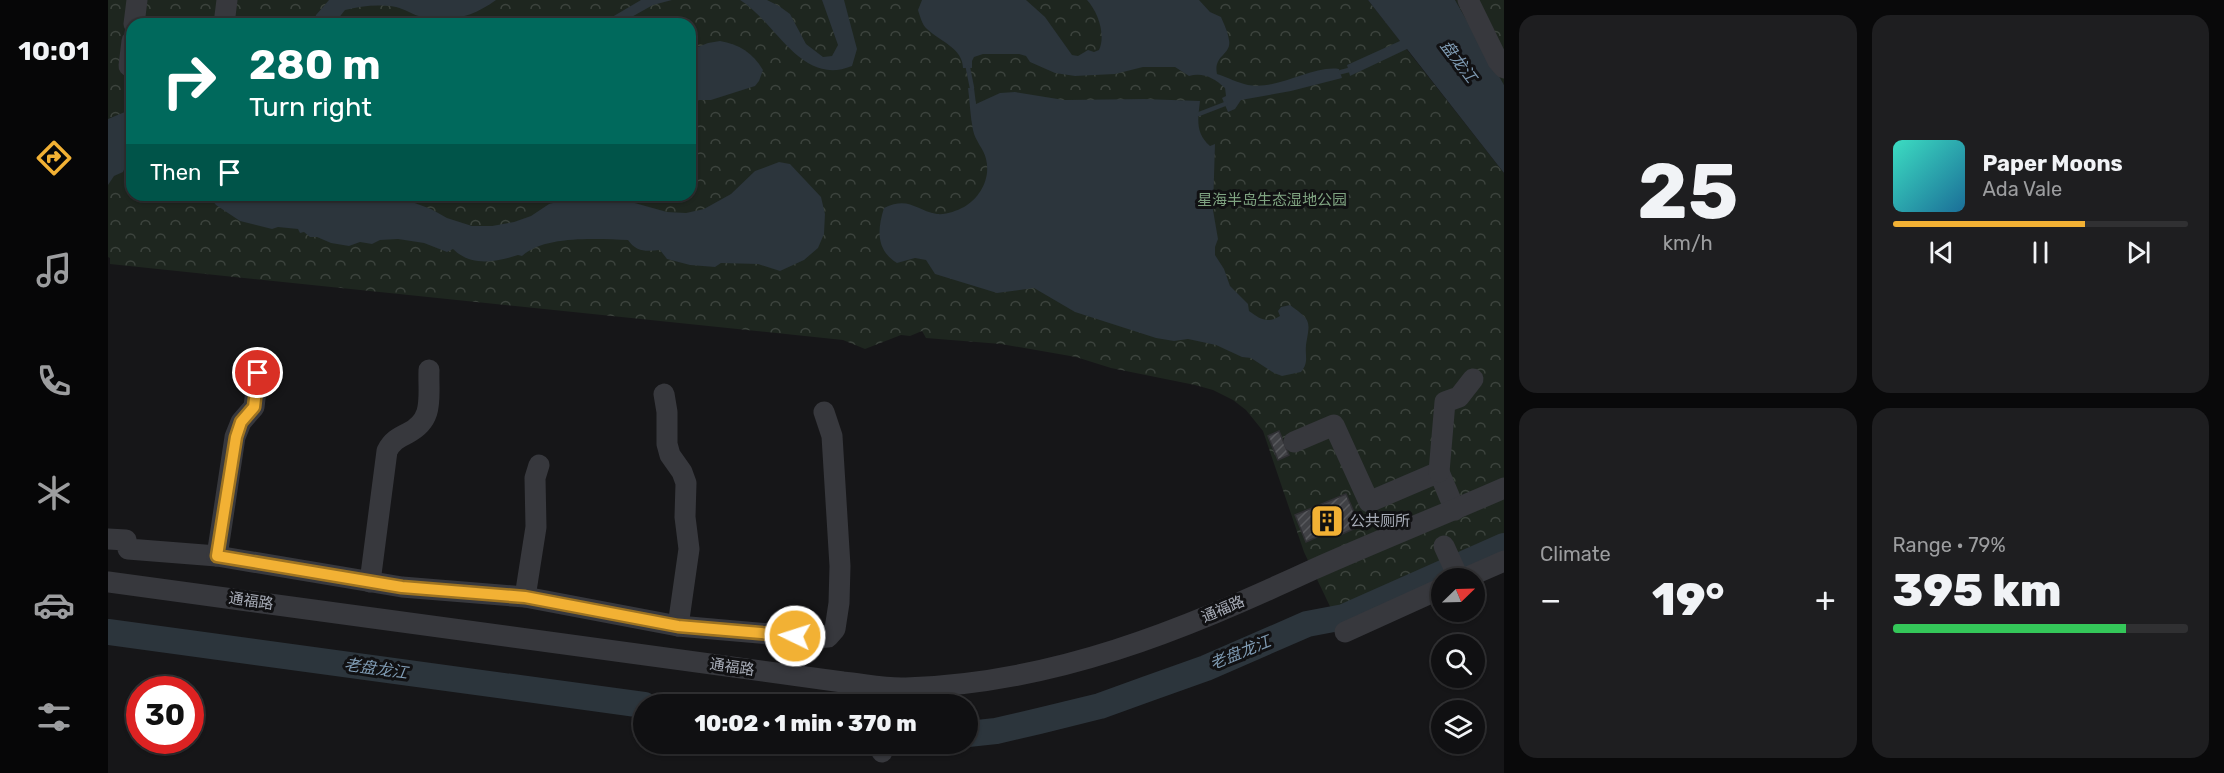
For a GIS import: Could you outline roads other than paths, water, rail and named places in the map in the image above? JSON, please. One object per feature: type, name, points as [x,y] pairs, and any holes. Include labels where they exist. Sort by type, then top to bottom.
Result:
[{"type":"street","points":[[135,18],[137,0]]},
{"type":"street","points":[[225,18],[227,0]]},
{"type":"street","points":[[1468,0],[1498,62],[1504,68]]},
{"type":"street","points":[[370,582],[387,451],[392,442],[420,427],[427,416],[429,370]]},
{"type":"street","points":[[217,556],[236,437],[241,422],[254,407],[258,373]]},
{"type":"street","points":[[1455,510],[1439,472],[1445,402],[1459,397],[1473,379]]},
{"type":"street","points":[[664,394],[667,412],[667,444],[670,455],[682,472],[686,483],[685,516],[689,549],[678,626]]},
{"type":"street","points":[[128,549],[217,556],[402,587],[525,597],[678,626],[815,638],[828,637],[835,629],[839,603],[840,566],[832,436],[824,412]]},
{"type":"street","points":[[1294,442],[1334,425],[1369,502],[1439,472]]},
{"type":"street","points":[[525,597],[536,527],[535,478],[538,465]]},
{"type":"street","name":"通福路","points":[[879,694],[904,688],[1008,679],[1120,650],[1182,627],[1504,488]]},
{"type":"street","points":[[108,539],[126,540],[128,549],[116,583]]},
{"type":"street","points":[[1444,546],[1455,568]]},
{"type":"street","points":[[1485,569],[1504,561]]},
{"type":"street","name":"通福路","points":[[116,583],[868,694]]},
{"type":"street","points":[[1345,632],[1431,593]]},
{"type":"water","points":[[329,0],[496,0],[479,11],[456,18],[427,18],[396,7],[377,6],[345,10],[339,18],[315,18]]},
{"type":"water","points":[[641,0],[672,0],[653,5],[630,18],[610,18]]},
{"type":"water","points":[[740,0],[767,0],[779,6],[790,14],[806,44],[823,57],[832,56],[838,45],[822,0],[844,0],[857,49],[852,66],[834,70],[818,68],[804,60]]},
{"type":"water","points":[[922,0],[1026,0],[1045,17],[1072,55],[1078,56],[1088,50],[1094,52],[1099,50],[1102,38],[1095,11],[1087,0],[1199,0],[1210,12],[1221,17],[1226,28],[1229,45],[1218,63],[1217,74],[1244,84],[1260,86],[1329,69],[1339,69],[1342,78],[1291,91],[1241,100],[1235,109],[1228,112],[1222,98],[1226,96],[1225,88],[1221,84],[1204,75],[1189,76],[1175,67],[1143,67],[1115,74],[1075,76],[1055,73],[1030,62],[1026,56],[1019,54],[983,54],[974,57],[972,68],[963,68],[962,61],[955,50],[924,25],[918,10]]},
{"type":"water","name":"盘龙江","points":[[1368,0],[1455,0],[1504,85],[1504,173],[1407,49],[1350,76],[1347,65],[1400,41]]},
{"type":"water","points":[[720,41],[733,44],[750,54],[763,70],[755,86],[711,100],[696,100],[696,48]]},
{"type":"water","points":[[968,88],[974,88],[976,104],[1000,93],[1015,92],[1064,100],[1200,101],[1198,120],[1200,131],[1210,146],[1215,144],[1213,210],[1218,239],[1215,255],[1224,269],[1230,286],[1248,304],[1249,311],[1253,314],[1264,320],[1271,320],[1280,316],[1278,311],[1281,307],[1290,305],[1306,318],[1308,326],[1306,359],[1301,372],[1282,376],[1251,358],[1242,357],[1216,345],[1188,339],[1174,341],[1156,338],[1075,312],[1034,288],[997,293],[935,274],[926,260],[915,258],[897,263],[890,258],[880,239],[880,224],[884,208],[900,203],[937,214],[947,213],[970,203],[983,187],[987,166],[985,155],[973,130]]},
{"type":"water","points":[[126,112],[126,165],[123,172],[114,176],[108,185],[108,119]]},
{"type":"water","points":[[779,162],[790,164],[821,197],[825,214],[824,234],[818,248],[804,260],[780,271],[758,264],[721,263],[715,267],[690,265],[667,259],[660,250],[639,249],[628,240],[557,241],[532,249],[522,256],[493,261],[476,261],[460,255],[453,249],[447,252],[424,243],[398,239],[380,240],[372,244],[360,242],[349,246],[310,237],[304,232],[300,233],[298,229],[278,227],[272,229],[240,221],[213,201],[409,201],[447,218],[472,226],[492,226],[531,216],[549,204],[561,201],[628,201],[667,212],[686,213],[704,209],[731,194],[755,171]]},
{"type":"waterway","points":[[968,68],[972,88]]},
{"type":"waterway","points":[[1341,72],[1349,70]]},
{"type":"waterway","points":[[1199,114],[1225,104]]},
{"type":"waterway","name":"老盘龙江","points":[[978,733],[996,731],[1100,706],[1206,668],[1307,624],[1344,617],[1504,546]]},
{"type":"waterway","name":"老盘龙江","points":[[108,632],[633,704]]},
{"type":"place","name":"公共厕所","points":[[1327,521]]},
{"type":"park label","name":"星海半岛生态湿地公园","points":[[1272,200]]}]
